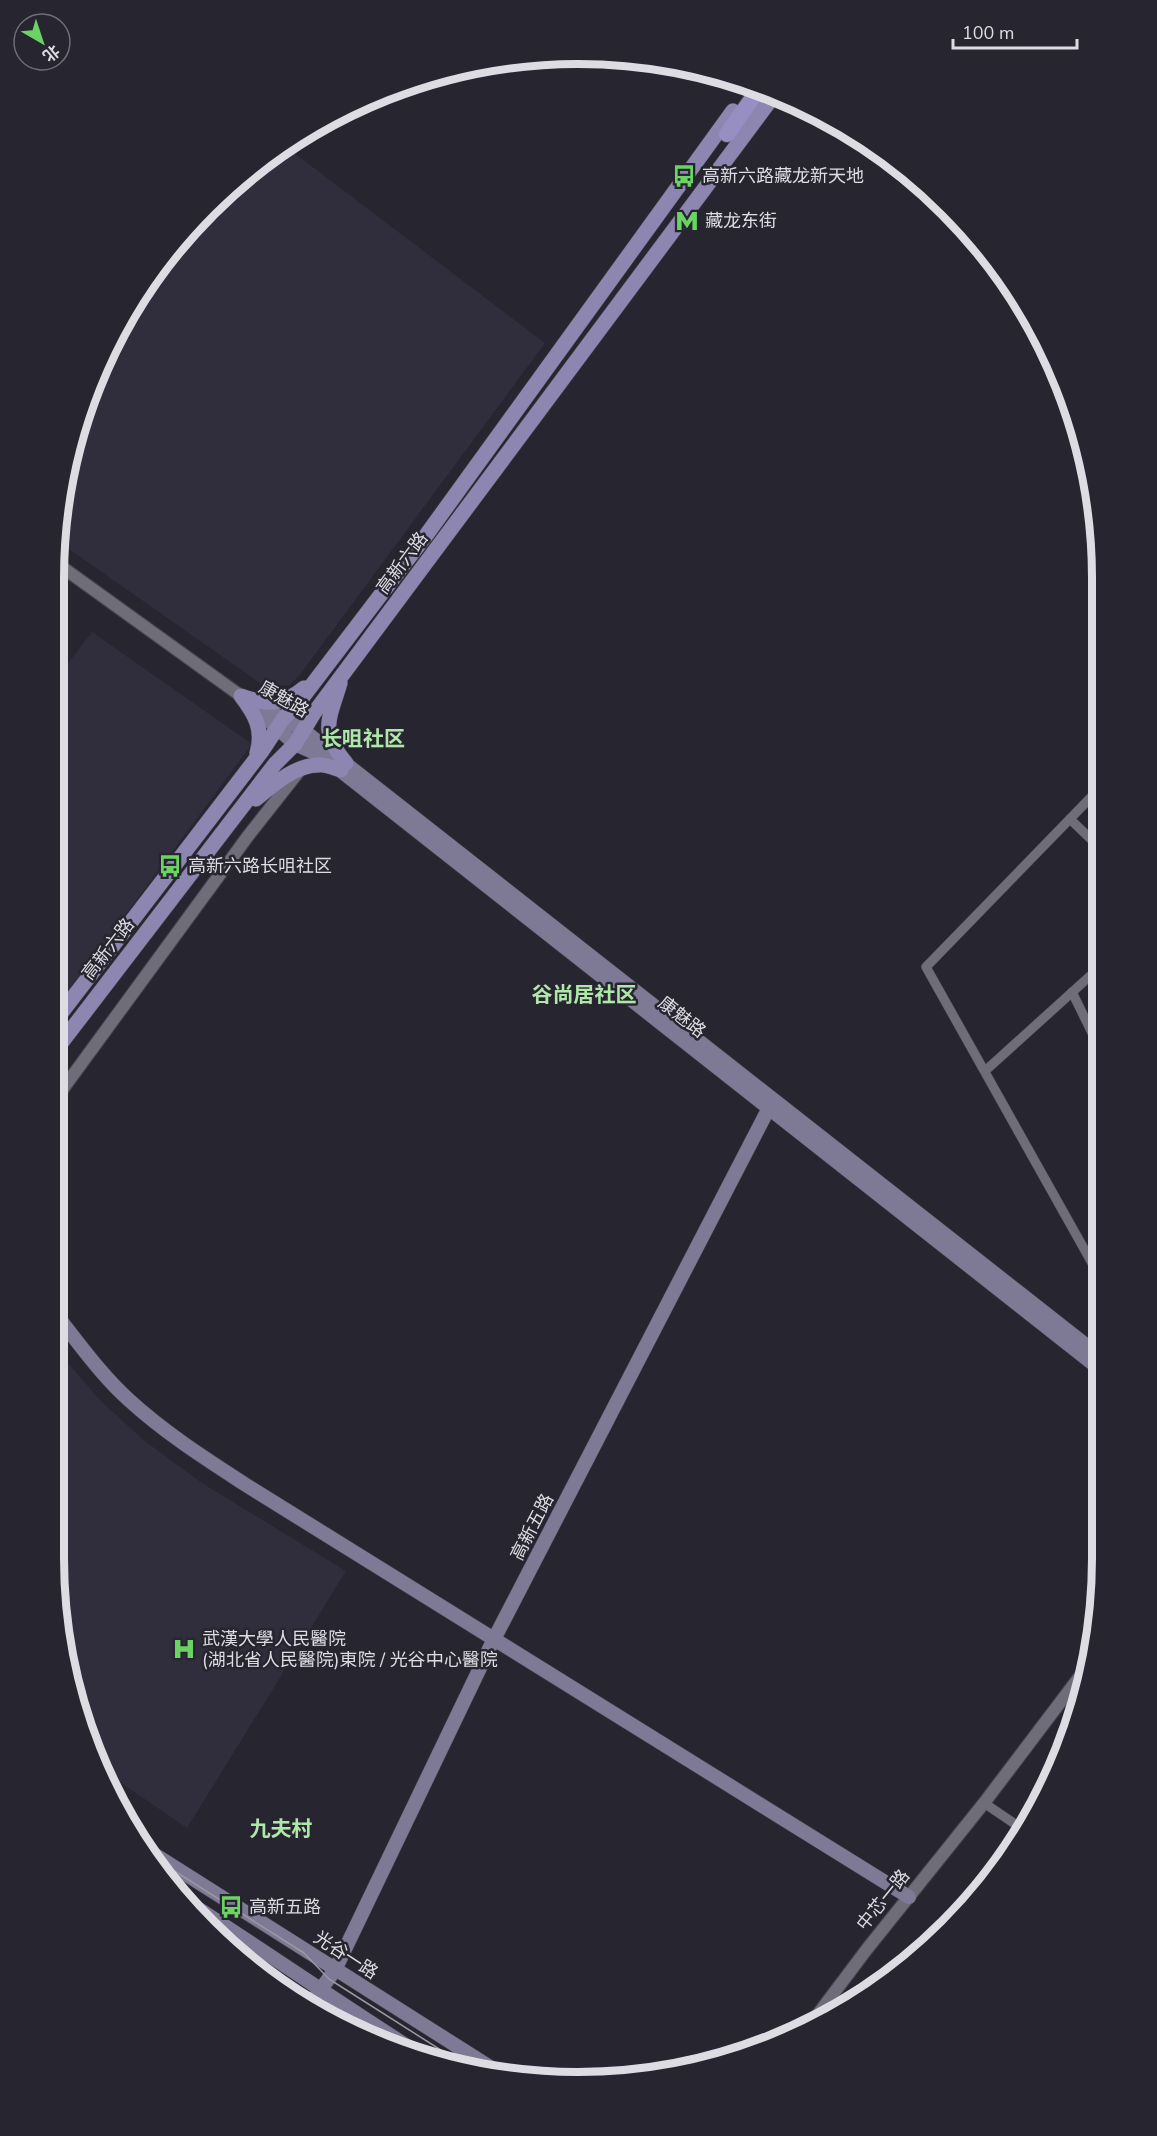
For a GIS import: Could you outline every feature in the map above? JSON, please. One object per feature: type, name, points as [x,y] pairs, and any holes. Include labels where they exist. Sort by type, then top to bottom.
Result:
[{"type":"highway","points":[[727,134],[754,96]]},
{"type":"main road","name":"高新六路","points":[[64,1009],[427,534],[747,93]]},
{"type":"main road","name":"高新六路","points":[[64,1038],[275,764],[299,737],[314,712],[769,102]]},
{"type":"main road","points":[[241,696],[260,703],[286,699],[303,689],[328,665]]},
{"type":"main road","points":[[343,767],[332,747],[329,721],[344,673]]},
{"type":"main road","points":[[241,696],[256,717],[259,727],[260,743],[255,760]]},
{"type":"main road","name":"康魅路","points":[[241,696],[322,756],[343,767],[770,1104],[1092,1363]]},
{"type":"main road","points":[[239,811],[277,782],[300,770],[319,764],[343,767]]},
{"type":"main road","name":"康魅路","points":[[770,1104],[1092,1350]]},
{"type":"main road","name":"高新五路","points":[[314,1999],[335,1970],[493,1642],[770,1104]]},
{"type":"main road","points":[[64,1325],[128,1400],[179,1441],[493,1642],[907,1899]]},
{"type":"main road","points":[[64,1334],[124,1404],[175,1446],[242,1490],[493,1642]]},
{"type":"main road","name":"光谷一路","points":[[164,1861],[483,2063]]},
{"type":"main road","points":[[211,1917],[392,2036]]},
{"type":"street","name":"康魅路","points":[[65,569],[241,696]]},
{"type":"street","points":[[64,1087],[248,836],[300,770]]},
{"type":"street","points":[[1092,796],[926,967],[1092,1263]]},
{"type":"street","points":[[1070,819],[1092,840]]},
{"type":"street","points":[[985,1071],[1092,973]]},
{"type":"street","points":[[1072,992],[1092,1033]]},
{"type":"street","name":"中芯一路","points":[[821,2011],[1078,1680]]},
{"type":"street","points":[[984,1803],[1017,1825]]},
{"type":"shaded area","points":[[292,152],[545,343],[299,676],[289,685],[267,688],[66,547],[74,478],[82,445],[104,382],[133,321],[171,266],[215,215],[240,192]]},
{"type":"shaded area","points":[[92,632],[252,744],[64,998],[64,668]]},
{"type":"shaded area","name":"武漢大學人民醫院 (湖北省人民醫院)東院 / 光谷中心醫院","points":[[64,1358],[101,1401],[146,1442],[202,1483],[346,1571],[187,1828],[115,1779],[92,1723],[82,1691],[69,1625],[64,1558]]},
{"type":"tram line","points":[[169,1868],[304,1953],[329,1979],[448,2055]]},
{"type":"place","name":"高新六路藏龙新天地","points":[[684,176]]},
{"type":"place","name":"藏龙东街","points":[[687,221]]},
{"type":"place","name":"高新六路长咀社区","points":[[170,866]]},
{"type":"place","name":"武漢大學人民醫院 (湖北省人民醫院)東院 / 光谷中心醫院","points":[[184,1649]]},
{"type":"place","name":"高新五路","points":[[231,1907]]},
{"type":"district","name":"长咀社区","points":[[363,739]]},
{"type":"district","name":"谷尚居社区","points":[[584,995]]},
{"type":"district","name":"九夫村","points":[[281,1829]]}]
